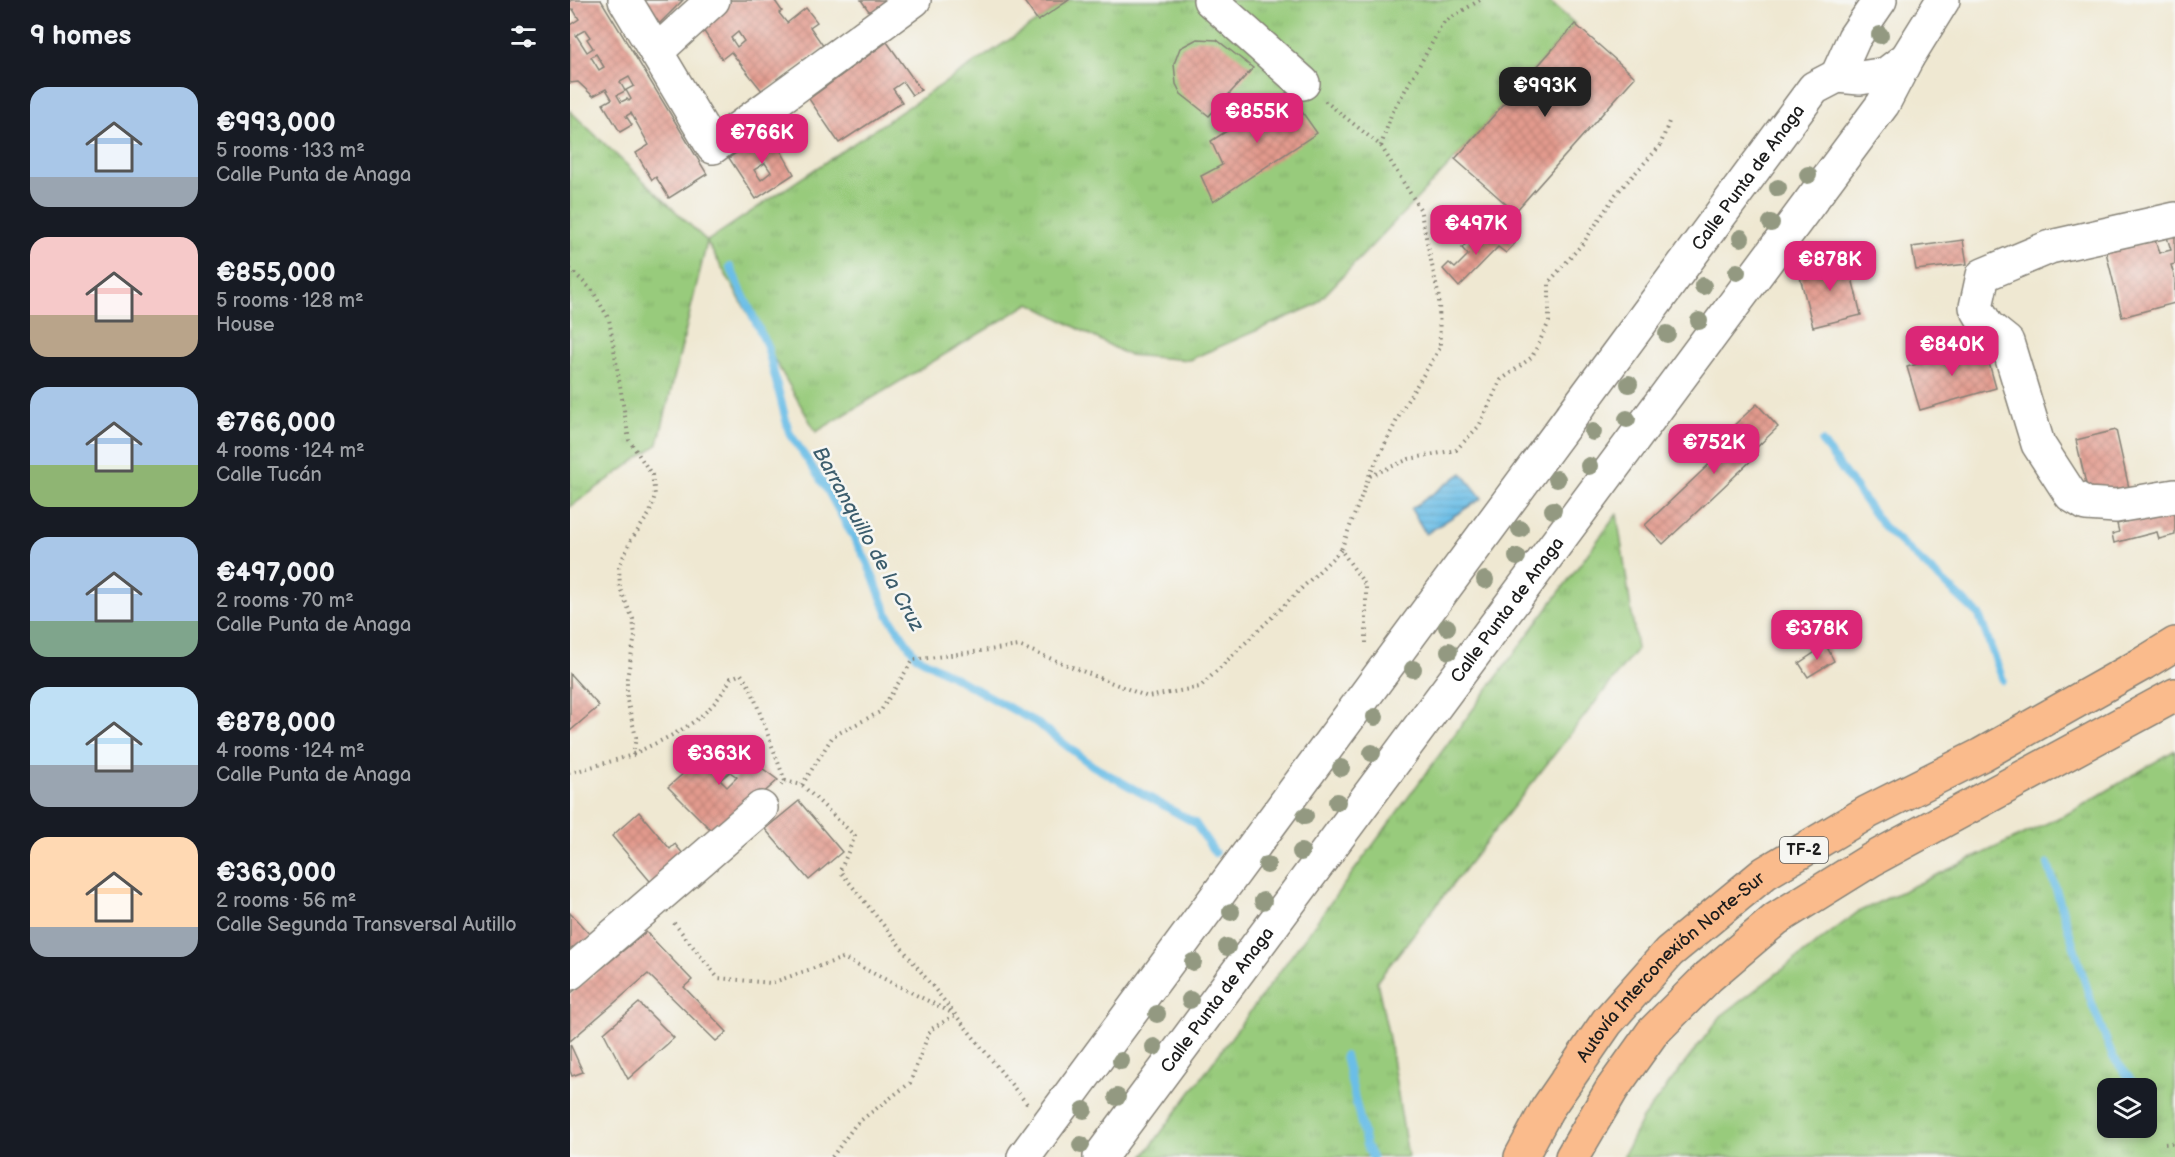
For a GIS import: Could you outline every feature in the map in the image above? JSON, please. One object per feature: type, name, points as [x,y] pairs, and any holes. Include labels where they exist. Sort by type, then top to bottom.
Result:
[{"type":"highway","name":"Autovía Interconexión Norte-Sur","points":[[1521,1157],[1547,1109],[1607,1022],[1669,952],[1765,873],[1868,812],[1981,755],[2175,644]]},
{"type":"highway","name":"Autovía Interconexión Norte-Sur","points":[[1572,1157],[1612,1089],[1652,1033],[1708,976],[1776,919],[1871,860],[2175,694]]},
{"type":"street","points":[[625,0],[713,147],[914,0]]},
{"type":"street","points":[[656,52],[713,0]]},
{"type":"street","points":[[1210,0],[1303,83]]},
{"type":"street","points":[[1838,76],[1854,38],[1880,0]]},
{"type":"street","name":"Calle Punta de Anaga","points":[[1100,1157],[1883,104],[1907,58],[1944,0]]},
{"type":"street","name":"Calle Punta de Anaga","points":[[1024,1157],[1815,88],[1838,76],[1860,78],[1887,74],[1907,58]]},
{"type":"street","points":[[2175,219],[2050,247],[1983,275],[1976,307],[1987,326],[2007,342],[2038,444],[2071,495],[2086,504],[2116,506],[2175,496]]},
{"type":"street","points":[[570,973],[762,808]]},
{"type":"path","points":[[1381,146],[1391,115],[1444,22],[1480,0]]},
{"type":"path","points":[[802,785],[833,736],[880,712],[913,660],[1019,646],[1148,697],[1200,687],[1341,550],[1370,476],[1404,406],[1440,348],[1439,298],[1420,209],[1381,146],[1303,83]]},
{"type":"path","points":[[1370,476],[1409,459],[1456,450],[1479,426],[1501,380],[1532,357],[1550,322],[1549,282],[1584,242],[1616,194],[1660,146],[1670,119]]},
{"type":"path","points":[[570,269],[592,290],[609,319],[628,440],[651,475],[656,495],[650,513],[631,540],[619,566],[620,589],[633,619],[634,636],[627,678],[629,709],[636,737],[633,755]]},
{"type":"path","points":[[1341,550],[1365,586],[1365,644]]},
{"type":"path","points":[[570,773],[633,755],[686,729],[722,696],[731,678],[741,674],[751,689],[785,781]]},
{"type":"path","points":[[785,781],[802,785],[855,836],[840,871],[1046,1127]]},
{"type":"path","points":[[762,808],[785,781]]},
{"type":"path","points":[[656,899],[718,978],[771,983],[843,958],[955,1015]]},
{"type":"path","points":[[832,1157],[856,1124],[910,1083],[930,1030],[955,1015]]},
{"type":"path","points":[[2165,1144],[2175,1143]]},
{"type":"green space","points":[[1069,0],[1548,0],[1575,24],[1455,159],[1315,305],[1189,360],[1128,355],[1030,303],[816,432],[707,242],[658,444],[570,507],[570,111],[707,241]]},
{"type":"green space","points":[[1617,514],[1637,649],[1377,981],[1388,1033],[1408,1157],[1143,1157]]},
{"type":"green space","points":[[2175,750],[2175,1157],[1623,1157],[1642,1119],[1721,1016],[1858,912],[2073,811]]},
{"type":"water","points":[[1462,473],[1482,498],[1426,534],[1411,509]]},
{"type":"building","points":[[570,0],[601,0],[707,174],[669,198],[656,177],[652,180],[636,153],[649,145],[631,113],[626,116],[632,125],[620,132],[603,104],[612,99],[606,89],[593,96],[578,82],[570,83],[570,25],[579,19],[573,9],[570,11]],"holes":[[[585,30],[590,37],[587,39],[593,48],[587,52],[576,35]],[[596,54],[604,67],[599,70],[591,57]],[[629,77],[634,86],[626,90],[631,99],[629,101],[627,99],[621,102],[617,95],[625,91],[620,82]]]},
{"type":"building","points":[[639,0],[683,0],[659,24],[652,23]]},
{"type":"building","points":[[731,0],[777,0],[775,1],[782,11],[779,13],[787,23],[806,8],[817,22],[810,27],[824,47],[763,92],[731,52],[722,59],[701,27]],"holes":[[[738,32],[744,41],[737,47],[731,38]]]},
{"type":"building","points":[[861,0],[890,0],[871,14]]},
{"type":"building","points":[[1023,0],[1069,0],[1038,21]]},
{"type":"building","points":[[1575,24],[1635,77],[1515,212],[1455,159]]},
{"type":"building","points":[[1197,39],[1217,40],[1253,68],[1209,116],[1181,94],[1176,84],[1174,64],[1180,48]]},
{"type":"building","points":[[887,42],[921,90],[912,95],[903,82],[893,89],[902,102],[839,143],[809,99]]},
{"type":"building","points":[[1288,92],[1317,133],[1213,202],[1201,176],[1222,165],[1211,141]]},
{"type":"building","points":[[769,130],[794,174],[756,199],[729,158]],"holes":[[[765,163],[771,172],[761,180],[754,170]]]},
{"type":"building","points":[[1476,232],[1485,240],[1491,232],[1502,242],[1507,237],[1515,243],[1506,253],[1498,247],[1459,287],[1443,269],[1449,263],[1455,268],[1468,255],[1462,248]]},
{"type":"building","points":[[2175,235],[2175,264],[2171,265],[2175,279],[2175,303],[2122,317],[2106,252],[2155,240],[2159,253],[2171,250],[2167,237]]},
{"type":"building","points":[[1963,240],[1967,264],[1916,270],[1912,247]]},
{"type":"building","points":[[1847,257],[1861,315],[1813,327],[1798,269]]},
{"type":"building","points":[[1984,345],[1996,388],[1920,410],[1907,367]]},
{"type":"building","points":[[1757,404],[1778,427],[1753,451],[1757,455],[1663,544],[1645,525],[1739,436],[1731,428]]},
{"type":"building","points":[[2116,430],[2129,488],[2089,497],[2076,440]]},
{"type":"building","points":[[2175,509],[2175,535],[2159,539],[2157,532],[2114,543],[2112,534],[2119,532],[2117,524]]},
{"type":"building","points":[[1826,645],[1834,661],[1808,677],[1799,663]]},
{"type":"building","points":[[570,674],[599,706],[570,731]]},
{"type":"building","points":[[700,741],[722,762],[733,752],[754,762],[778,780],[716,835],[668,787],[686,771],[679,760]],"holes":[[[730,772],[737,777],[727,787],[720,780]]]},
{"type":"building","points":[[799,801],[842,852],[809,880],[765,829]]},
{"type":"building","points":[[639,812],[670,849],[675,844],[688,860],[655,887],[612,836]]},
{"type":"building","points":[[570,913],[592,937],[570,956]]},
{"type":"building","points":[[646,932],[692,980],[684,987],[727,1032],[716,1041],[648,974],[570,1041],[570,994]]},
{"type":"building","points":[[639,1003],[674,1038],[628,1079],[604,1033]]},
{"type":"building","points":[[570,1044],[583,1072],[572,1076],[570,1071]]},
{"type":"waterway","name":"Barranquillo de la Cruz","points":[[730,267],[767,346],[789,432],[828,491],[867,562],[888,615],[916,656],[1037,723],[1093,766],[1195,823],[1215,853]]},
{"type":"waterway","points":[[1822,442],[1884,527],[1979,615],[2003,680]]},
{"type":"waterway","points":[[2048,864],[2092,1004],[2113,1057],[2129,1078]]},
{"type":"waterway","name":"Barranquillo de la Cruz","points":[[1345,1056],[1366,1145],[1372,1157]]}]
